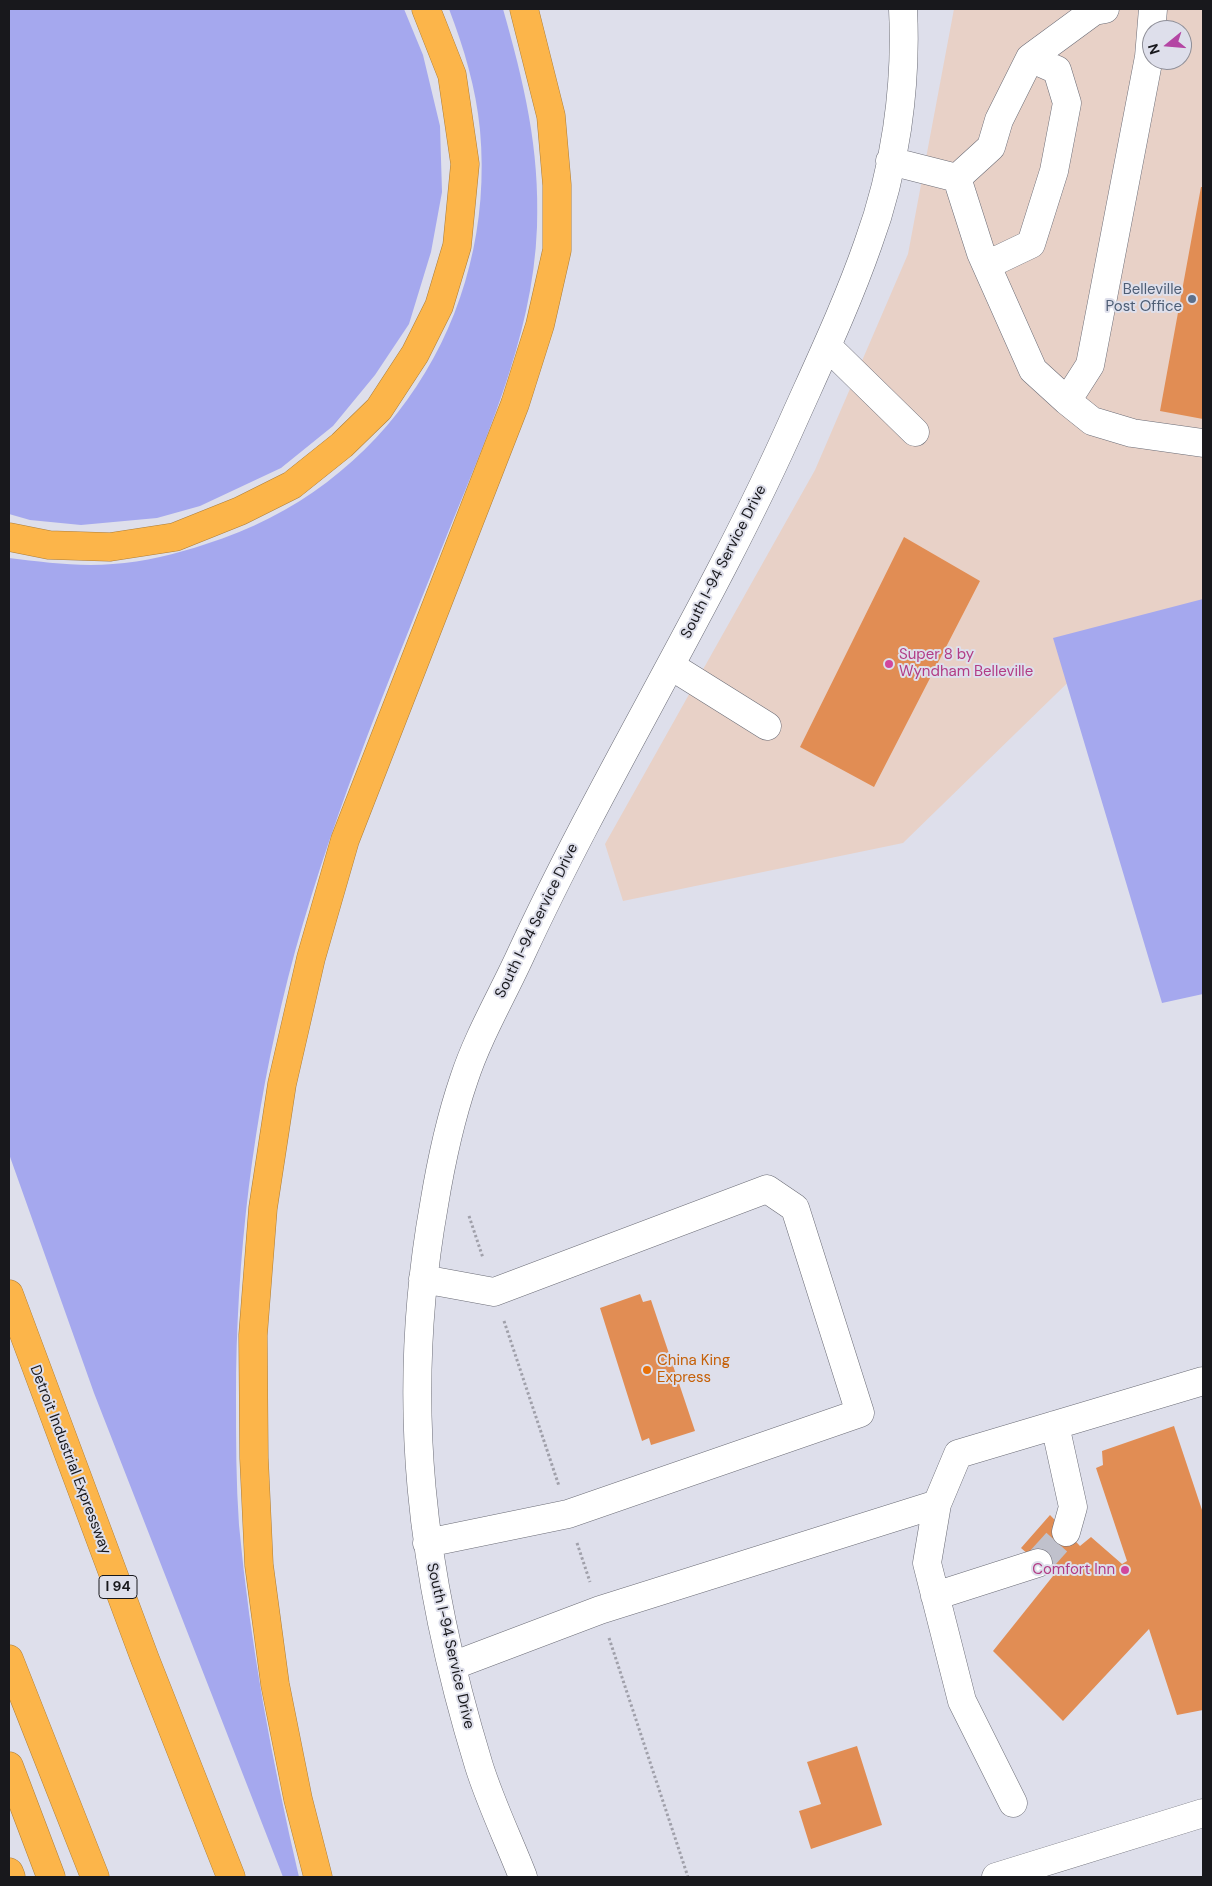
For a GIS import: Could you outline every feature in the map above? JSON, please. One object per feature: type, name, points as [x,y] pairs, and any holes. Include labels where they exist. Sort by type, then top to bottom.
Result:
[{"type":"highway","points":[[9,537],[48,545],[110,547],[175,537],[240,512],[292,485],[342,445],[379,410],[414,354],[439,306],[457,246],[465,164],[452,75],[426,9]]},
{"type":"highway","points":[[318,1877],[298,1799],[275,1684],[259,1564],[254,1458],[253,1335],[263,1208],[282,1084],[311,958],[345,840],[515,404],[540,325],[549,288],[557,250],[557,184],[552,116],[524,9]]},
{"type":"highway","name":"Detroit Industrial Expressway","points":[[9,1294],[145,1659],[231,1877]]},
{"type":"highway","points":[[9,1659],[95,1877]]},
{"type":"highway","points":[[9,1766],[51,1877]]},
{"type":"highway","points":[[9,1872],[11,1877]]},
{"type":"street","name":"South I-94 Service Drive","points":[[524,1877],[480,1770],[452,1666],[430,1567],[418,1468],[415,1388],[423,1279],[445,1143],[465,1074],[557,875],[700,614],[782,447],[827,346],[869,242],[890,161],[902,86],[903,9]]},
{"type":"street","points":[[957,178],[991,147],[999,120],[1030,58],[1094,11],[1104,9]]},
{"type":"street","points":[[1067,401],[1090,365],[1149,57],[1153,9]]},
{"type":"street","points":[[987,265],[1031,244],[1054,171],[1067,103],[1056,70],[1030,58]]},
{"type":"street","points":[[890,161],[957,178]]},
{"type":"street","points":[[957,178],[987,265],[1033,370],[1092,421],[1132,433],[1203,443]]},
{"type":"street","points":[[827,346],[915,432]]},
{"type":"street","points":[[671,666],[767,726]]},
{"type":"street","points":[[423,1279],[494,1292],[767,1189],[796,1208],[860,1413],[568,1514],[427,1542]]},
{"type":"street","points":[[1013,1803],[962,1701],[928,1563],[937,1504],[958,1454],[1203,1380]]},
{"type":"street","points":[[1055,1425],[1073,1507],[1066,1532]]},
{"type":"street","points":[[452,1666],[600,1610],[937,1504]]},
{"type":"street","points":[[935,1596],[1038,1563]]},
{"type":"street","points":[[996,1877],[1203,1813]]},
{"type":"path","points":[[469,1216],[559,1487]]},
{"type":"path","points":[[576,1539],[591,1583]]},
{"type":"path","points":[[608,1636],[688,1877]]},
{"type":"shaded area","points":[[9,9],[404,9],[423,55],[440,126],[442,192],[431,252],[409,324],[375,375],[333,426],[281,468],[200,506],[157,518],[81,525],[30,520],[9,514]]},
{"type":"shaded area","points":[[449,9],[503,9],[518,63],[529,116],[536,170],[537,227],[526,311],[516,352],[503,392],[358,761],[338,815],[303,923],[276,1030],[256,1134],[243,1240],[239,1293],[236,1399],[237,1494],[249,1614],[263,1702],[299,1877],[283,1877],[94,1393],[9,1154],[9,558],[100,565],[160,557],[206,544],[270,518],[327,482],[376,438],[417,386],[448,329],[470,266],[480,199],[480,130],[469,68]]},
{"type":"shaded area","points":[[954,9],[1203,9],[1203,619],[1092,659],[903,843],[623,901],[605,844],[815,470],[908,254]]},
{"type":"shaded area","points":[[1203,599],[1203,994],[1162,1003],[1053,638]]},
{"type":"building","name":"Belleville Post Office","points":[[1201,187],[1203,187],[1203,419],[1160,411]]},
{"type":"building","name":"Super 8 by Wyndham Belleville","points":[[904,537],[980,581],[874,787],[800,747]]},
{"type":"building","name":"China King Express","points":[[640,1294],[643,1302],[651,1300],[695,1431],[651,1445],[649,1438],[642,1441],[600,1308]]},
{"type":"building","name":"Comfort Inn","points":[[1174,1426],[1203,1513],[1203,1710],[1177,1715],[1149,1629],[1063,1721],[993,1651],[1053,1576],[1021,1548],[1050,1515],[1080,1546],[1091,1537],[1122,1564],[1127,1561],[1096,1468],[1103,1465],[1102,1451]]},
{"type":"building","points":[[857,1746],[882,1825],[811,1849],[799,1811],[821,1804],[807,1762]]},
{"type":"tunnel","points":[[1038,1563],[1066,1532]]},
{"type":"place","name":"Belleville Post Office","points":[[1192,299]]},
{"type":"place","name":"Super 8 by Wyndham Belleville","points":[[889,664]]},
{"type":"place","name":"China King Express","points":[[647,1370]]},
{"type":"place","name":"Comfort Inn","points":[[1125,1570]]}]
